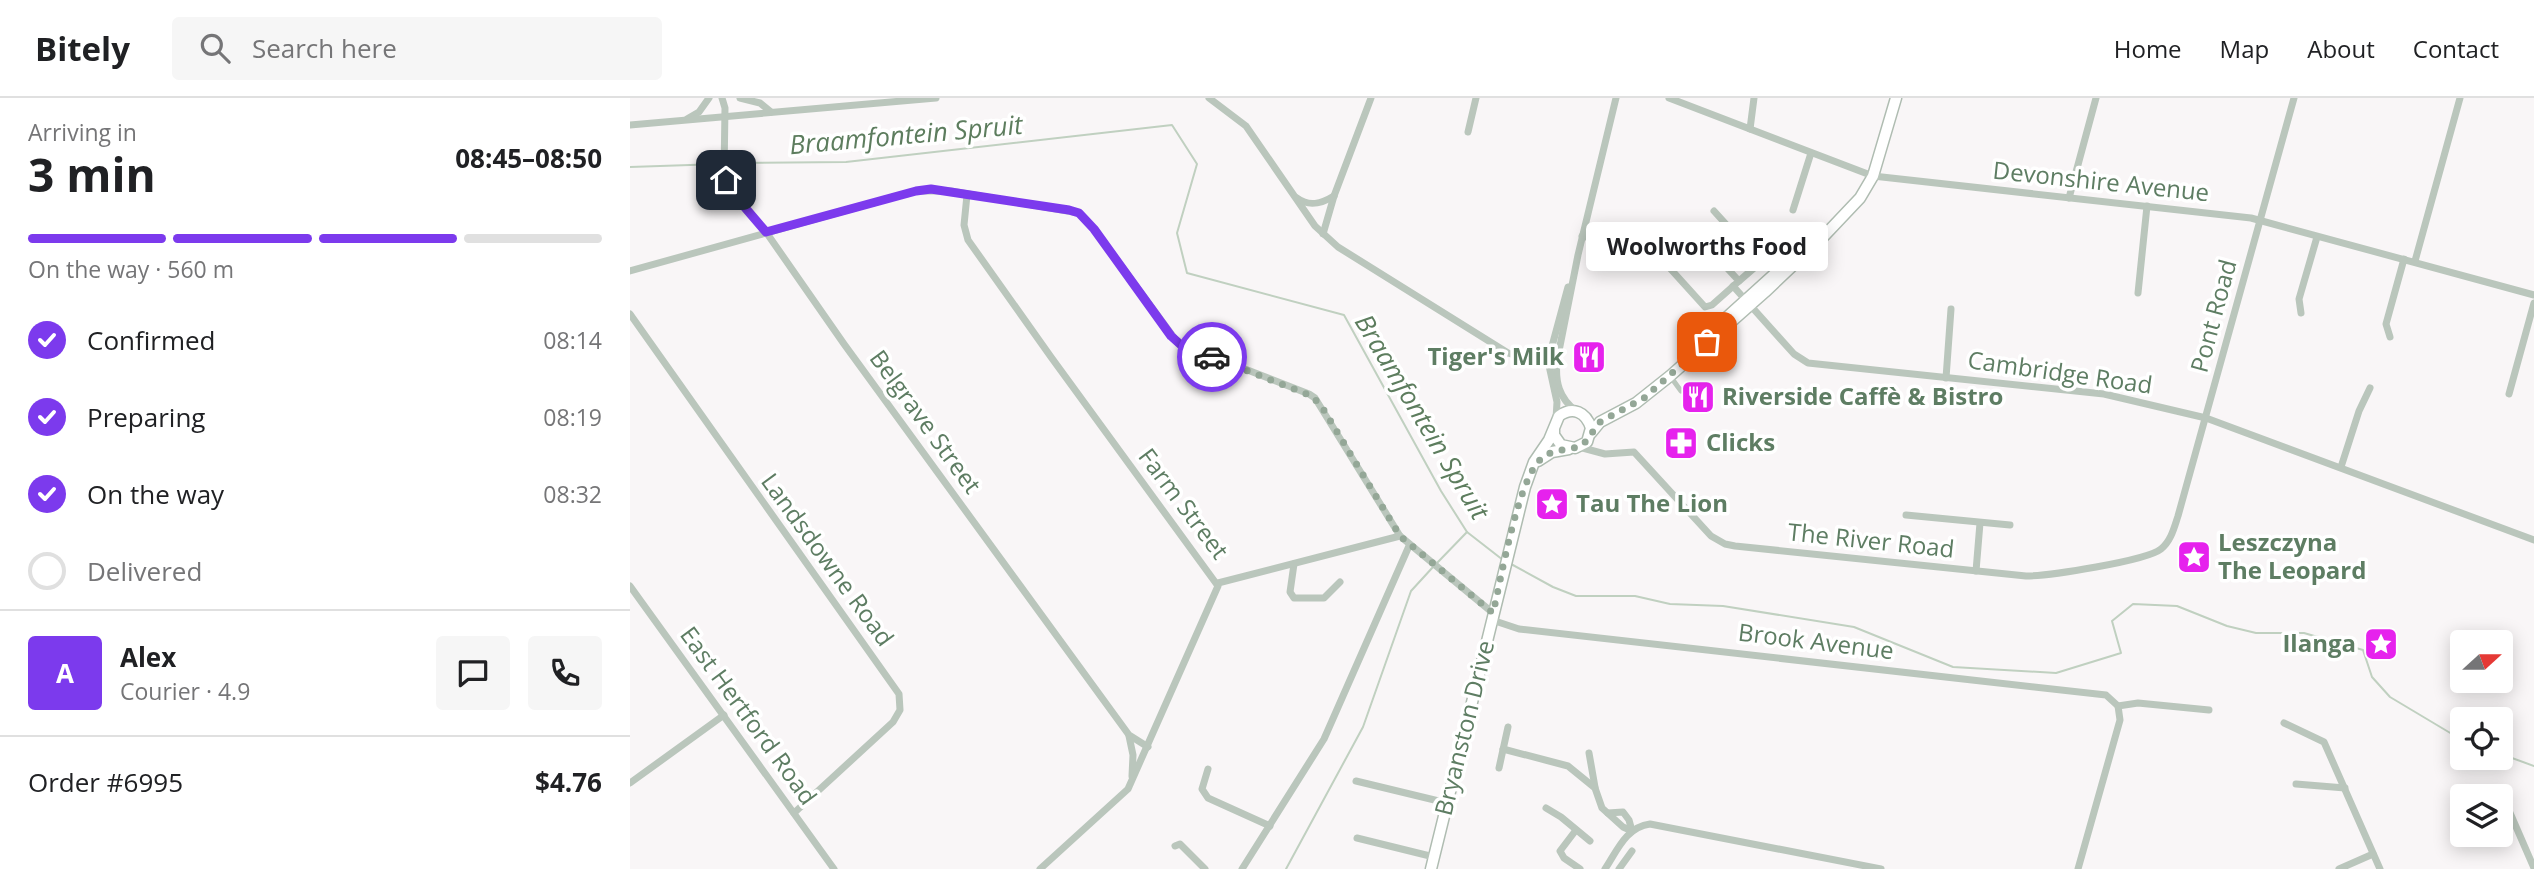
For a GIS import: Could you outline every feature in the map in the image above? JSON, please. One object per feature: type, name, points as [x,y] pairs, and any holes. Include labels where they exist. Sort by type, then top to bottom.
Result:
[{"type":"main road","points":[[1575,448],[1566,447],[1557,440],[1555,425],[1564,413],[1604,414],[1637,396],[1824,236],[1860,198],[1872,176],[1896,98]]},
{"type":"main road","points":[[1533,466],[1552,452],[1575,448],[1600,422],[1636,403],[1670,376],[1748,303]]},
{"type":"main road","points":[[1579,412],[1590,422],[1590,435]]},
{"type":"main road","name":"Bryanston Drive","points":[[1431,869],[1512,533],[1533,466],[1555,425]]},
{"type":"street","points":[[683,121],[698,112],[709,98]]},
{"type":"street","name":"Belgrave Street","points":[[722,98],[725,117],[724,174],[730,190],[766,232],[844,344],[1129,735],[1148,747]]},
{"type":"street","points":[[740,98],[760,103],[771,112]]},
{"type":"street","points":[[630,125],[936,98]]},
{"type":"street","points":[[1209,98],[1247,126],[1293,196],[1323,234],[1355,260],[1508,353],[1527,359],[1557,361]]},
{"type":"street","points":[[1323,234],[1334,196],[1371,98]]},
{"type":"street","points":[[1468,132],[1476,98]]},
{"type":"street","points":[[1579,412],[1567,404],[1560,392],[1557,361],[1582,236],[1616,98]]},
{"type":"street","name":"Devonshire Avenue","points":[[1669,98],[1872,176],[2261,220],[2534,295]]},
{"type":"street","points":[[1749,129],[1754,98]]},
{"type":"street","points":[[2069,198],[2096,98]]},
{"type":"street","name":"Pont Road","points":[[2168,542],[2206,418],[2294,98]]},
{"type":"street","points":[[2415,261],[2460,98]]},
{"type":"street","points":[[1793,210],[1811,153]]},
{"type":"street","name":"Brook Avenue","points":[[630,271],[916,191],[937,190],[1069,210],[1079,213],[1094,229],[1178,343],[1312,396],[1322,407],[1400,536],[1492,617],[1519,629],[2099,694],[2111,698],[2118,706]]},
{"type":"street","name":"Farm Street","points":[[967,195],[964,225],[968,240],[1051,358],[1218,583],[1131,783],[1121,797],[1040,869]]},
{"type":"street","points":[[1293,196],[1302,202],[1313,204],[1334,196]]},
{"type":"street","points":[[2138,293],[2147,206]]},
{"type":"street","points":[[1714,211],[1761,262],[1765,265],[1771,260]]},
{"type":"street","name":"Cambridge Road","points":[[1690,229],[1736,283],[1748,303],[1794,354],[1808,363],[2117,396],[2206,418],[2534,540]]},
{"type":"street","points":[[1582,236],[1662,254]]},
{"type":"street","points":[[2301,313],[2299,299],[2317,237]]},
{"type":"street","points":[[2390,337],[2386,324],[2404,259]]},
{"type":"street","points":[[1667,265],[1705,307],[1712,305],[1761,262]]},
{"type":"street","points":[[1555,425],[1557,407],[1548,360],[1569,282],[1576,267]]},
{"type":"street","points":[[2509,394],[2534,303]]},
{"type":"street","points":[[1946,377],[1951,309]]},
{"type":"street","name":"Landsdowne Road","points":[[630,314],[899,694],[900,710],[892,722],[794,813]]},
{"type":"street","points":[[1670,376],[1681,391]]},
{"type":"street","points":[[2342,467],[2359,411],[2370,388]]},
{"type":"street","points":[[1590,435],[1605,454]]},
{"type":"street","name":"The River Road","points":[[1575,448],[1605,454],[1634,452],[1711,536],[1725,544],[2026,576],[2142,557],[2158,551],[2168,542]]},
{"type":"street","points":[[1906,515],[2010,526]]},
{"type":"street","points":[[1976,571],[1980,523]]},
{"type":"street","points":[[1218,583],[1400,536]]},
{"type":"street","points":[[1242,869],[1324,739],[1409,546]]},
{"type":"street","points":[[1294,564],[1290,592],[1294,597],[1325,598],[1340,582]]},
{"type":"street","name":"East Hertford Road","points":[[630,586],[834,869]]},
{"type":"street","points":[[2078,869],[2120,720],[2118,706],[2138,703],[2209,710]]},
{"type":"street","points":[[630,783],[724,715]]},
{"type":"street","points":[[2284,723],[2324,742],[2380,869]]},
{"type":"street","points":[[1499,768],[1508,727]]},
{"type":"street","points":[[1129,735],[1133,758],[1131,783]]},
{"type":"street","points":[[1503,750],[1566,765],[1595,788]]},
{"type":"street","points":[[1589,753],[1595,788],[1602,808],[1608,813],[1623,812],[1632,831]]},
{"type":"street","points":[[1208,769],[1202,789],[1208,798],[1270,827]]},
{"type":"street","points":[[1356,780],[1447,803]]},
{"type":"street","points":[[2296,784],[2345,788]]},
{"type":"street","points":[[1546,808],[1590,842]]},
{"type":"street","points":[[2513,820],[2534,868]]},
{"type":"street","points":[[1605,869],[1632,831],[1639,826],[1658,824],[1881,869]]},
{"type":"street","points":[[1576,830],[1560,850],[1564,858],[1580,869]]},
{"type":"street","points":[[1357,838],[1434,857]]},
{"type":"street","points":[[1175,846],[1180,844],[1185,847],[1205,869]]},
{"type":"street","points":[[1619,869],[1632,851]]},
{"type":"street","points":[[2339,869],[2373,854]]},
{"type":"waterway","name":"Braamfontein Spruit","points":[[725,163],[846,162],[1172,125],[1197,164],[1177,233],[1187,273],[1344,315],[1441,491],[1467,532],[1503,560]]},
{"type":"waterway","name":"Braamfontein Spruit","points":[[630,167],[720,164]]},
{"type":"waterway","points":[[1437,563],[1467,532]]},
{"type":"waterway","name":"Braamfontein Spruit","points":[[1511,564],[1576,596],[1635,596],[1670,604],[1723,606],[1854,627],[1953,667],[2056,673],[2121,653],[2112,621],[2133,604],[2177,606],[2227,626],[2256,633],[2304,633],[2363,650],[2372,677],[2390,697],[2450,733]]},
{"type":"waterway","points":[[1286,869],[1363,727],[1411,591],[1433,567]]},
{"type":"waterway","name":"Braamfontein Spruit","points":[[2513,758],[2534,766]]},
{"type":"way so far","points":[[1212,357],[1309,394],[1318,401],[1400,536],[1493,613],[1515,520],[1533,466],[1552,452],[1583,445],[1600,422],[1644,398],[1707,342]]},
{"type":"place","name":"Woolworths Food","points":[[1707,342]]},
{"type":"place","name":"Tiger's Milk","points":[[1589,357]]},
{"type":"place","name":"Riverside Caffè & Bistro","points":[[1698,397]]},
{"type":"place","name":"Clicks","points":[[1681,443]]},
{"type":"place","name":"Tau The Lion","points":[[1552,504]]},
{"type":"place","name":"Leszczyna The Leopard","points":[[2194,557]]},
{"type":"place","name":"Ilanga","points":[[2381,644]]},
{"type":"route","points":[[726,180],[730,190],[766,232],[931,189],[1074,211],[1094,229],[1171,336],[1181,345],[1212,357]]}]
